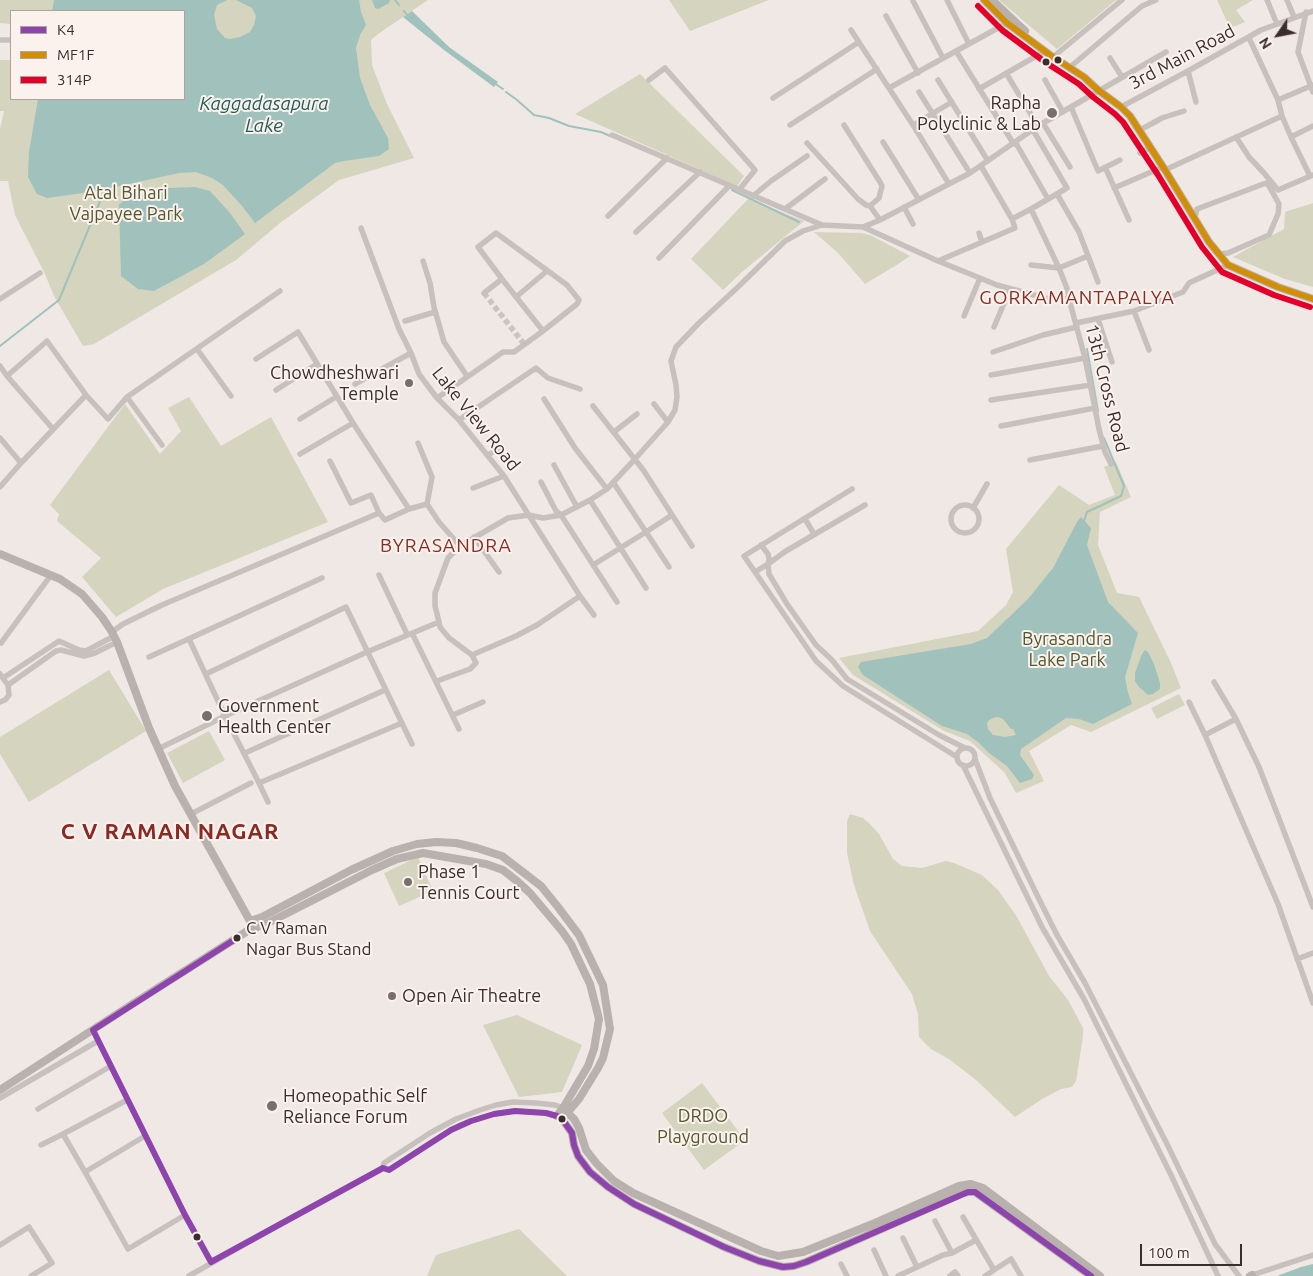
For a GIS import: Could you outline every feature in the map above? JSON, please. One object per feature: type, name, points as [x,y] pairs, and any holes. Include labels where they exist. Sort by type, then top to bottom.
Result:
[{"type":"street","points":[[948,0],[969,44]]},
{"type":"street","points":[[984,0],[1007,23],[1084,77],[1130,116],[1209,242],[1228,265],[1278,287],[1313,299]]},
{"type":"street","points":[[992,0],[1048,50],[1050,54]]},
{"type":"street","points":[[980,89],[1006,73],[1050,54],[1122,0]]},
{"type":"street","points":[[1069,68],[1142,6],[1156,0]]},
{"type":"street","points":[[1267,0],[1277,24]]},
{"type":"street","points":[[1287,0],[1294,17]]},
{"type":"street","points":[[913,1],[943,58]]},
{"type":"street","points":[[1278,100],[1312,88],[1298,52],[1310,11]]},
{"type":"street","name":"3rd Main Road","points":[[1121,107],[1188,72],[1261,30],[1310,11]]},
{"type":"street","points":[[886,16],[918,73]]},
{"type":"street","points":[[889,88],[1007,23]]},
{"type":"street","points":[[851,30],[949,184]]},
{"type":"street","points":[[1236,137],[1249,157],[1278,190],[1312,176],[1291,137],[1282,116],[1278,100],[1249,38]]},
{"type":"street","points":[[773,98],[859,42]]},
{"type":"street","points":[[956,50],[1048,199]]},
{"type":"street","points":[[863,227],[970,173],[1038,126],[1166,52]]},
{"type":"street","points":[[1110,58],[1122,77]]},
{"type":"street","points":[[649,80],[665,68],[755,170],[739,190]]},
{"type":"street","points":[[790,125],[877,69]]},
{"type":"street","points":[[1188,72],[1196,102]]},
{"type":"street","points":[[1006,73],[1038,126],[1067,188],[1012,219]]},
{"type":"street","points":[[938,80],[988,161]]},
{"type":"street","points":[[1046,80],[1063,112]]},
{"type":"street","points":[[919,92],[970,173]]},
{"type":"street","points":[[913,125],[952,102]]},
{"type":"street","points":[[1071,107],[1098,170],[1120,160]]},
{"type":"street","points":[[1140,130],[1162,118],[1184,110]]},
{"type":"street","points":[[1114,188],[1282,116]]},
{"type":"street","points":[[844,124],[882,186],[879,198],[870,206]]},
{"type":"street","points":[[1038,126],[1070,167]]},
{"type":"street","points":[[1291,137],[1313,126]]},
{"type":"street","points":[[612,135],[822,225],[863,227],[997,285],[1045,298],[1069,299]]},
{"type":"street","points":[[883,142],[919,200]]},
{"type":"street","points":[[807,143],[858,199],[866,206],[870,206],[880,220]]},
{"type":"street","points":[[1140,154],[1151,148]]},
{"type":"street","points":[[754,196],[808,156]]},
{"type":"street","points":[[608,216],[667,158]]},
{"type":"street","points":[[938,261],[1014,228],[1012,219],[981,166]]},
{"type":"street","points":[[1105,167],[1129,220]]},
{"type":"street","points":[[636,232],[700,172]]},
{"type":"street","points":[[785,210],[825,179]]},
{"type":"street","points":[[1195,217],[1198,209],[1266,183],[1269,186],[1279,204],[1278,214],[1269,236],[1228,254],[1219,254]]},
{"type":"street","points":[[659,258],[730,186]]},
{"type":"street","points":[[1057,194],[1079,232],[1098,282]]},
{"type":"street","points":[[904,207],[914,224]]},
{"type":"street","name":"13th Cross Road","points":[[1032,209],[1068,291],[1086,358],[1103,446],[1111,464]]},
{"type":"street","points":[[437,681],[470,669],[476,663],[472,655],[449,638],[440,628],[435,606],[435,593],[448,558],[460,546],[508,518],[529,515],[543,518],[561,515],[590,500],[614,482],[668,422],[674,410],[678,397],[671,361],[676,348],[699,323],[785,240],[803,231],[822,225]]},
{"type":"street","name":"Lake View Road","points":[[361,228],[399,329],[419,374],[437,398],[459,420],[488,455],[529,515]]},
{"type":"street","points":[[437,398],[503,352],[514,352],[534,334],[577,304],[579,300],[567,285],[496,233],[478,247],[516,297],[534,334]]},
{"type":"street","points":[[979,233],[982,242]]},
{"type":"street","points":[[1031,265],[1059,268],[1088,256]]},
{"type":"street","points":[[423,261],[444,342],[467,376]]},
{"type":"street","points":[[993,352],[1077,325],[1134,311],[1183,292],[1189,283],[1228,265]]},
{"type":"street","points":[[516,297],[547,271]]},
{"type":"street","points":[[0,299],[40,273]]},
{"type":"street","points":[[964,316],[980,278]]},
{"type":"street","points":[[484,293],[502,279]]},
{"type":"street","points":[[994,326],[1010,289]]},
{"type":"street","points":[[7,376],[47,341],[86,395],[108,419],[127,397],[280,291]]},
{"type":"street","points":[[1134,311],[1149,350]]},
{"type":"street","points":[[405,321],[435,312]]},
{"type":"street","points":[[1098,319],[1112,362]]},
{"type":"street","points":[[256,358],[298,332],[336,397],[409,509]]},
{"type":"street","points":[[198,349],[230,396]]},
{"type":"street","points":[[355,384],[410,353]]},
{"type":"street","points":[[991,375],[1086,358]]},
{"type":"street","points":[[276,390],[317,364]]},
{"type":"street","points":[[0,366],[53,430]]},
{"type":"street","points":[[459,420],[536,368],[548,378],[580,389]]},
{"type":"street","points":[[991,400],[1091,385]]},
{"type":"street","points":[[0,487],[20,463],[86,395]]},
{"type":"street","points":[[127,397],[162,445]]},
{"type":"street","points":[[300,420],[336,397]]},
{"type":"street","points":[[544,399],[575,448],[606,489]]},
{"type":"street","points":[[654,404],[668,422]]},
{"type":"street","points":[[593,406],[635,459],[692,546]]},
{"type":"street","points":[[1001,426],[1095,408]]},
{"type":"street","points":[[614,432],[637,414]]},
{"type":"street","points":[[300,454],[353,424]]},
{"type":"street","points":[[0,438],[20,463]]},
{"type":"street","points":[[418,443],[432,477],[427,504],[438,522],[460,546]]},
{"type":"street","points":[[1030,460],[1103,446]]},
{"type":"street","points":[[488,455],[498,449]]},
{"type":"street","points":[[330,461],[351,503],[371,495],[385,520],[409,509],[427,504]]},
{"type":"street","points":[[554,465],[577,507]]},
{"type":"street","points":[[473,488],[504,476]]},
{"type":"street","points":[[541,482],[556,511],[561,515],[617,602]]},
{"type":"street","points":[[614,482],[669,568]]},
{"type":"street","points":[[973,508],[987,484]]},
{"type":"street","points":[[852,489],[744,556],[816,661],[843,686],[957,757],[963,765],[1042,927],[1084,999],[1171,1175],[1218,1276]]},
{"type":"street","points":[[590,500],[646,588]]},
{"type":"street","points":[[755,572],[786,551],[865,504]]},
{"type":"street","points":[[964,505],[973,508],[977,512],[979,519],[975,530],[965,534],[955,530],[950,520],[954,510],[964,505]]},
{"type":"street","points":[[8,685],[56,650],[84,656],[95,653],[114,636],[123,624],[162,605],[380,513]]},
{"type":"street","points":[[529,515],[594,615]]},
{"type":"street","points":[[594,565],[672,515]]},
{"type":"street","points":[[805,519],[814,534]]},
{"type":"street","points":[[474,537],[499,572]]},
{"type":"street","points":[[761,545],[768,554],[769,574],[787,604],[816,645],[832,660],[847,679],[938,735],[973,751],[990,798],[1041,903],[1169,1148],[1215,1244],[1240,1276]]},
{"type":"street","points":[[0,554],[60,579],[82,594],[102,617],[114,636],[149,728],[175,786],[250,921],[249,930]]},
{"type":"street","points":[[1,643],[51,575]]},
{"type":"street","points":[[380,575],[410,634],[437,681],[459,729]]},
{"type":"street","points":[[149,657],[322,578]]},
{"type":"street","points":[[472,655],[537,625],[580,596]]},
{"type":"street","points":[[206,674],[346,608],[412,744]]},
{"type":"street","points":[[158,749],[225,716],[439,622]]},
{"type":"street","points":[[0,702],[10,695],[8,685],[1,676],[59,640],[79,650],[86,651],[114,636]]},
{"type":"street","points":[[189,639],[268,802]]},
{"type":"street","points":[[1214,682],[1236,719],[1273,803],[1313,907]]},
{"type":"street","points":[[245,753],[385,690]]},
{"type":"street","points":[[453,715],[483,702]]},
{"type":"street","points":[[1190,702],[1278,904],[1313,1003]]},
{"type":"street","points":[[1205,735],[1236,719]]},
{"type":"street","points":[[259,783],[402,723]]},
{"type":"street","points":[[957,757],[959,752],[965,748]]},
{"type":"street","points":[[963,765],[969,766],[975,759]]},
{"type":"street","points":[[191,814],[251,783]]},
{"type":"street","points":[[250,921],[262,917],[351,870],[393,851],[416,844],[456,843],[502,856],[541,886],[579,935],[603,985],[610,1029],[602,1058],[579,1099],[559,1117]]},
{"type":"street","points":[[0,1090],[249,930],[260,928],[356,878],[398,859],[422,853],[486,864],[503,870],[530,893],[571,944],[590,984],[599,1019],[596,1043],[588,1066],[566,1110]]},
{"type":"street","points":[[351,870],[356,878]]},
{"type":"street","points":[[1297,959],[1313,953]]},
{"type":"street","points":[[93,1030],[144,1136],[211,1262]]},
{"type":"street","points":[[0,1098],[98,1041]]},
{"type":"street","points":[[38,1109],[111,1066]]},
{"type":"street","points":[[41,1145],[127,1100]]},
{"type":"street","points":[[189,1276],[211,1262],[383,1168],[384,1163],[430,1132],[456,1119],[496,1105],[513,1102],[555,1105],[566,1110],[579,1128],[586,1150],[614,1181],[633,1193],[761,1251],[778,1256],[803,1252],[959,1186],[972,1184],[978,1185],[998,1204],[1091,1276]]},
{"type":"street","points":[[383,1168],[389,1170],[451,1130],[471,1121],[494,1114],[515,1111],[546,1113],[559,1117],[572,1133],[578,1156],[590,1172],[608,1187],[634,1204],[759,1261],[783,1267],[794,1266],[968,1192],[975,1192],[998,1204],[1100,1276]]},
{"type":"street","points":[[63,1134],[128,1249],[185,1215]]},
{"type":"street","points":[[84,1172],[144,1136]]},
{"type":"street","points":[[408,1147],[413,1154]]},
{"type":"street","points":[[963,1218],[994,1270]]},
{"type":"street","points":[[934,1221],[952,1252]]},
{"type":"street","points":[[0,1245],[29,1227],[52,1263],[31,1276]]},
{"type":"street","points":[[903,1238],[917,1267]]},
{"type":"street","points":[[898,1276],[976,1240]]},
{"type":"street","points":[[874,1250],[886,1276]]},
{"type":"street","points":[[1251,1276],[1313,1255]]},
{"type":"street","points":[[985,1276],[1011,1259],[1021,1276]]},
{"type":"street","points":[[841,1264],[847,1276]]},
{"type":"street","points":[[950,1276],[955,1272],[958,1276]]},
{"type":"green space","name":"Atal Bihari Vajpayee Park","points":[[0,0],[428,0],[371,40],[372,65],[387,104],[414,158],[339,180],[280,223],[236,260],[94,344],[83,346],[55,298],[15,215],[8,181],[0,181],[0,129],[4,111],[0,111],[0,60],[10,60],[10,100],[185,100],[185,10],[10,10],[10,24],[0,23]]},
{"type":"green space","points":[[669,0],[769,0],[690,31]]},
{"type":"green space","points":[[999,0],[1116,0],[1057,49]]},
{"type":"green space","points":[[1217,0],[1253,0],[1236,10],[1245,22],[1230,28]]},
{"type":"green space","points":[[640,74],[744,176],[737,186],[575,114]]},
{"type":"green space","points":[[749,198],[804,221],[723,290],[691,259]]},
{"type":"green space","points":[[1313,203],[1313,287],[1285,279],[1233,257],[1284,229],[1285,212]]},
{"type":"green space","points":[[814,232],[861,233],[870,235],[910,256],[865,284],[838,253]]},
{"type":"green space","points":[[189,397],[221,446],[271,417],[328,522],[163,589],[116,617],[82,577],[101,558],[57,521],[59,514],[50,505],[125,404],[160,454],[181,431],[168,408]]},
{"type":"green space","name":"Byrasandra Lake Park","points":[[1116,462],[1131,497],[1100,512],[1098,545],[1117,593],[1139,597],[1181,688],[1091,732],[1071,725],[1029,751],[1044,781],[1016,793],[1005,773],[970,741],[944,731],[853,675],[839,658],[978,631],[1006,605],[1013,592],[1006,549],[1059,485],[1089,505],[1115,495],[1104,467]]},
{"type":"green space","points":[[109,670],[146,731],[29,802],[0,754],[0,737]]},
{"type":"green space","points":[[1179,694],[1185,705],[1157,719],[1151,708]]},
{"type":"green space","points":[[209,731],[225,760],[183,783],[167,753]]},
{"type":"green space","points":[[850,814],[863,818],[870,824],[879,834],[893,859],[902,866],[922,868],[946,861],[954,863],[982,875],[998,890],[1017,917],[1049,976],[1068,1000],[1083,1028],[1076,1081],[1072,1087],[1061,1089],[1042,1099],[1015,1117],[975,1079],[949,1059],[931,1049],[919,1037],[918,1014],[912,994],[870,931],[854,885],[847,853],[847,821]]},
{"type":"green space","name":"Phase 1 Tennis Court","points":[[418,857],[433,891],[399,906],[384,873]]},
{"type":"green space","points":[[517,1015],[582,1045],[562,1092],[519,1097],[483,1025]]},
{"type":"green space","name":"DRDO Playground","points":[[702,1083],[745,1140],[704,1170],[662,1113]]},
{"type":"green space","points":[[519,1229],[567,1276],[427,1276],[436,1255]]},
{"type":"water","name":"Kaggadasapura Lake","points":[[54,0],[227,0],[217,5],[214,15],[217,29],[225,38],[230,39],[250,32],[256,16],[252,8],[236,0],[359,0],[366,25],[360,35],[356,48],[360,78],[370,105],[388,138],[389,149],[379,156],[335,163],[255,223],[223,185],[212,178],[196,172],[179,173],[97,191],[47,198],[37,194],[28,177],[29,152],[38,100],[185,100],[185,10],[52,10]]},
{"type":"water","points":[[372,0],[390,0],[389,3],[378,9],[375,8]]},
{"type":"water","points":[[412,11],[449,47],[498,82],[494,87],[403,17]]},
{"type":"water","name":"Kaggadasapura Lake","points":[[195,187],[210,191],[230,213],[245,234],[204,264],[154,291],[138,289],[121,276],[119,204],[125,200],[169,188]]},
{"type":"water","name":"Byrasandra Lake Park","points":[[1081,517],[1091,528],[1087,545],[1108,602],[1138,633],[1125,677],[1132,704],[1093,724],[1079,719],[1066,718],[1021,749],[1020,755],[1034,775],[1032,779],[1020,783],[1007,766],[967,734],[942,726],[863,675],[858,667],[861,662],[971,644],[987,638],[1028,599],[1053,568]],"holes":[[[998,717],[1003,719],[1013,729],[1016,735],[1005,737],[993,735],[988,729],[988,721]]]},
{"type":"water","points":[[1145,650],[1154,664],[1160,683],[1160,689],[1148,695],[1135,681],[1135,673]]},
{"type":"water","points":[[1313,1264],[1313,1276],[1277,1276],[1301,1267]]},
{"type":"waterway","points":[[395,0],[399,5]]},
{"type":"waterway","points":[[404,11],[408,16]]},
{"type":"waterway","points":[[494,83],[503,89]]},
{"type":"waterway","points":[[506,92],[534,115],[610,136]]},
{"type":"waterway","points":[[0,346],[59,300],[106,187]]},
{"type":"waterway","points":[[732,190],[799,222]]},
{"type":"waterway","points":[[1087,349],[1098,411]]},
{"type":"waterway","points":[[1084,521],[1087,512],[1121,496],[1124,486],[1104,438]]},
{"type":"tunnel","points":[[484,293],[524,344]]},
{"type":"transit line","name":"MF1F","points":[[984,0],[1007,23],[1050,55],[1084,77],[1130,116],[1209,242],[1228,265],[1278,287],[1313,299]]},
{"type":"transit line","name":"314P","points":[[978,6],[1002,30],[1045,62],[1079,84],[1123,122],[1202,247],[1222,272],[1274,295],[1310,307]]},
{"type":"transit line","name":"K4","points":[[237,938],[93,1030],[185,1215],[211,1262],[383,1168],[389,1170],[451,1130],[494,1114],[515,1111],[546,1113],[562,1119],[572,1133],[578,1156],[590,1172],[608,1187],[634,1204],[724,1247],[759,1261],[783,1267],[794,1266],[968,1192],[975,1192],[1091,1276]]},
{"type":"place","name":"Rapha Polyclinic & Lab","points":[[1052,113]]},
{"type":"place","name":"Chowdheshwari Temple","points":[[409,383]]},
{"type":"place","name":"Government Health Center","points":[[207,716]]},
{"type":"place","name":"Phase 1 Tennis Court","points":[[408,882]]},
{"type":"place","name":"C V Raman Nagar Bus Stand","points":[[237,938]]},
{"type":"place","name":"Open Air Theatre","points":[[392,996]]},
{"type":"place","name":"Homeopathic Self Reliance Forum","points":[[272,1106]]},
{"type":"district","name":"GORKAMANTAPALYA","points":[[1077,298]]},
{"type":"district","name":"BYRASANDRA","points":[[446,546]]},
{"type":"district","name":"C V RAMAN NAGAR","points":[[170,832]]}]
